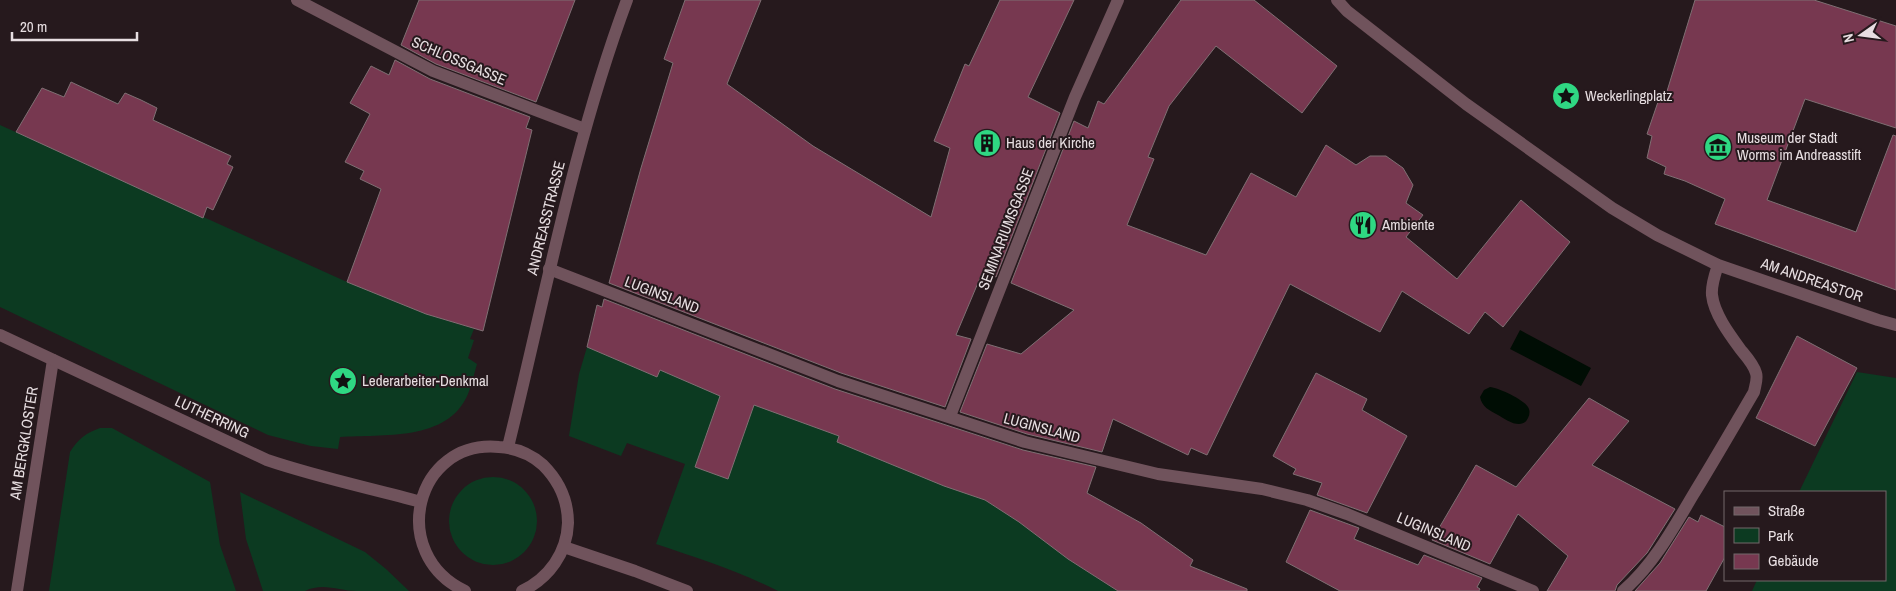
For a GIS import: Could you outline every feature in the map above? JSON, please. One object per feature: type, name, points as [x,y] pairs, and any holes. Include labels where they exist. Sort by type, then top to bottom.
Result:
[{"type":"street","name":"SCHLOSSGASSE","points":[[297,0],[433,71],[585,129]]},
{"type":"street","name":"ANDREASSTRASSE","points":[[508,448],[585,129],[627,0]]},
{"type":"street","name":"SEMINARIUMSGASSE","points":[[950,416],[1075,97],[1118,0]]},
{"type":"street","points":[[1337,0],[1347,11],[1466,104],[1612,208],[1657,235],[1718,264],[1712,296],[1718,314],[1756,373],[1755,386],[1678,521],[1653,559],[1634,582],[1623,591]]},
{"type":"street","name":"AM ANDREASTOR","points":[[1718,264],[1896,325]]},
{"type":"street","name":"LUGINSLAND","points":[[550,269],[838,381],[1025,442],[1158,474],[1244,486],[1307,500],[1355,517],[1533,591]]},
{"type":"street","name":"LUTHERRING","points":[[0,335],[267,460],[305,472],[421,502]]},
{"type":"street","name":"AM BERGKLOSTER","points":[[17,591],[53,360]]},
{"type":"street","points":[[465,591],[450,583],[438,573],[423,547],[418,517],[426,487],[446,462],[461,453],[476,448],[492,446],[524,452],[538,460],[559,485],[565,500],[568,515],[568,532],[564,547],[548,573],[522,591]]},
{"type":"street","points":[[564,547],[636,571],[687,591]]},
{"type":"green space","points":[[0,125],[347,282],[426,314],[474,329],[470,339],[474,340],[468,358],[477,364],[468,394],[458,410],[445,421],[430,428],[394,435],[340,437],[338,449],[311,446],[268,435],[0,307]]},
{"type":"green space","points":[[587,347],[657,377],[661,370],[839,436],[838,441],[985,500],[1117,591],[778,591],[733,571],[656,544],[685,464],[627,443],[621,456],[569,436],[579,374]]},
{"type":"green space","points":[[1857,372],[1896,378],[1896,591],[1752,591],[1757,581],[1886,581],[1886,491],[1799,491]]},
{"type":"green space","points":[[100,428],[112,428],[210,482],[220,545],[236,591],[49,591],[70,452],[83,437]]},
{"type":"green space","points":[[493,477],[510,481],[524,490],[533,504],[537,521],[533,538],[524,552],[510,561],[493,565],[476,561],[462,552],[453,538],[449,521],[453,504],[462,490],[476,481]]},
{"type":"green space","points":[[240,492],[365,552],[409,591],[350,591],[318,587],[305,591],[263,591],[246,539]]},
{"type":"shaded area","points":[[1520,330],[1591,368],[1581,386],[1510,349]]},
{"type":"shaded area","points":[[1490,387],[1510,394],[1529,408],[1529,417],[1525,422],[1518,424],[1509,422],[1484,406],[1480,397],[1484,390]]},
{"type":"building","points":[[419,0],[575,0],[536,102],[436,64],[401,45]]},
{"type":"building","points":[[685,0],[761,0],[727,84],[813,146],[931,217],[950,148],[934,141],[965,64],[969,66],[1000,0],[1074,0],[1028,97],[1060,113],[996,277],[983,271],[956,335],[971,339],[945,407],[841,373],[609,283],[673,63],[664,59]]},
{"type":"building","points":[[1181,0],[1254,0],[1337,66],[1302,113],[1216,46],[1169,106],[1148,157],[1154,159],[1127,225],[1206,255],[1251,173],[1296,197],[1326,145],[1356,165],[1370,156],[1386,156],[1403,168],[1413,185],[1406,203],[1423,215],[1406,237],[1457,279],[1521,200],[1570,242],[1503,327],[1485,312],[1469,334],[1402,291],[1380,332],[1290,284],[1207,455],[1191,448],[1188,455],[1113,419],[1102,452],[1027,434],[960,412],[987,344],[1021,354],[1074,310],[1011,283],[1074,121],[1088,128],[1098,101],[1104,104]]},
{"type":"building","name":"Museum der Stadt Worms im Andreasstift","points":[[1695,0],[1814,0],[1896,26],[1896,128],[1805,99],[1767,200],[1856,232],[1893,135],[1896,136],[1896,290],[1715,224],[1725,199],[1664,174],[1666,167],[1647,158],[1652,136],[1647,134],[1659,99],[1664,101]]},
{"type":"building","points":[[395,60],[430,79],[530,117],[526,128],[532,130],[483,331],[426,314],[347,282],[381,189],[360,179],[364,171],[345,162],[370,114],[350,103],[371,66],[389,75]]},
{"type":"building","points":[[71,82],[118,104],[125,93],[141,100],[157,108],[153,120],[231,156],[227,164],[233,167],[213,210],[207,207],[203,218],[16,132],[42,88],[64,97]]},
{"type":"building","points":[[604,299],[835,389],[1023,450],[1096,467],[1087,493],[1141,523],[1193,560],[1190,566],[1247,589],[1247,591],[1118,591],[1068,559],[1019,522],[985,500],[944,486],[837,442],[839,436],[754,405],[728,479],[695,467],[720,396],[660,370],[657,377],[587,347],[597,305],[602,307]]},
{"type":"building","points":[[1797,336],[1857,368],[1815,446],[1756,418]]},
{"type":"building","points":[[1316,373],[1367,399],[1362,410],[1407,436],[1367,513],[1317,495],[1322,483],[1293,474],[1296,469],[1273,456]]},
{"type":"building","points":[[1589,398],[1629,421],[1592,465],[1675,509],[1647,553],[1617,585],[1615,591],[1547,591],[1568,556],[1518,514],[1490,564],[1432,540],[1476,465],[1516,487]]},
{"type":"building","points":[[1310,510],[1359,528],[1354,539],[1418,565],[1424,555],[1482,578],[1477,587],[1480,589],[1479,591],[1340,591],[1286,562]]},
{"type":"building","points":[[1701,515],[1724,526],[1724,559],[1706,591],[1635,591],[1660,563],[1689,517],[1698,522]]},
{"type":"place","name":"Weckerlingplatz","points":[[1566,96]]},
{"type":"place","name":"Haus der Kirche","points":[[987,143]]},
{"type":"place","name":"Museum der Stadt Worms im Andreasstift","points":[[1718,147]]},
{"type":"place","name":"Ambiente","points":[[1363,225]]},
{"type":"place","name":"Lederarbeiter-Denkmal","points":[[343,381]]}]
